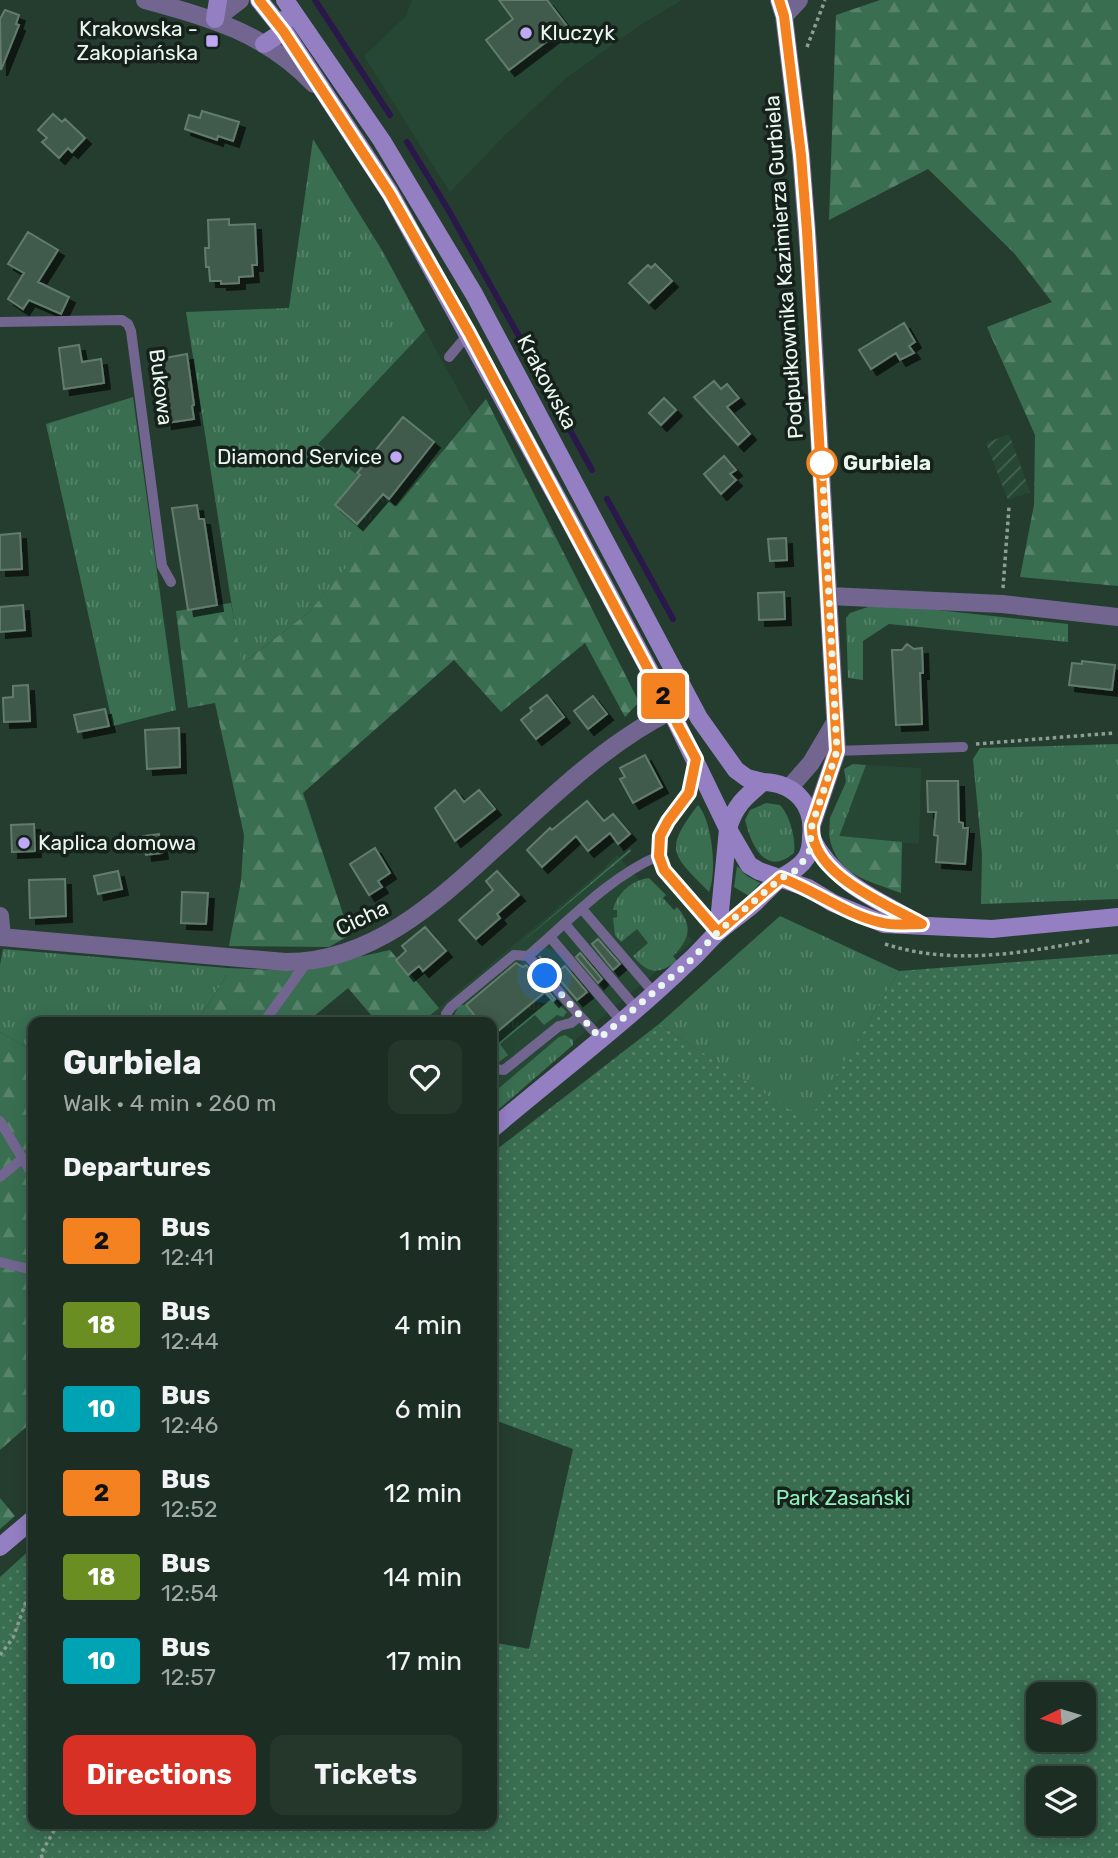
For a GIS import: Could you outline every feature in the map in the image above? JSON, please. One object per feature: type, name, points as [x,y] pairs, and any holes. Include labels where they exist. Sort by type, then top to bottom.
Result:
[{"type":"main road","points":[[215,19],[218,0]]},
{"type":"main road","points":[[259,0],[284,32],[390,194],[469,333],[671,711],[728,829],[749,865],[808,888],[833,903],[884,924],[992,929],[1118,917]]},
{"type":"main road","points":[[278,0],[284,32]]},
{"type":"main road","name":"Krakowska","points":[[285,0],[382,141],[443,239],[699,718],[736,770],[747,778],[763,782]]},
{"type":"main road","points":[[264,44],[284,32]]},
{"type":"main road","points":[[718,932],[728,829],[738,804],[763,782],[790,787],[801,796],[808,809],[820,853],[843,879],[922,924]]},
{"type":"main road","points":[[497,1125],[654,993],[718,932],[781,878],[802,865],[809,854],[812,831]]},
{"type":"main road","points":[[0,1547],[28,1522]]},
{"type":"street","points":[[145,0],[215,19],[264,44],[298,68],[323,94]]},
{"type":"street","points":[[215,19],[240,0]]},
{"type":"street","points":[[782,8],[799,0]]},
{"type":"street","name":"Podpułkownika Kazimierza Gurbiela","points":[[782,8],[801,155],[807,231],[834,724],[812,831]]},
{"type":"street","points":[[829,596],[1002,604],[1118,617]]},
{"type":"street","name":"Cicha","points":[[1,936],[125,949],[307,962],[366,945],[412,918],[461,879],[617,743],[671,711]]},
{"type":"street","points":[[790,787],[828,751]]},
{"type":"street","points":[[0,916],[1,936]]},
{"type":"lane","name":"Bukowa","points":[[0,322],[122,320],[128,324],[162,566],[171,582]]},
{"type":"lane","points":[[449,357],[469,333]]},
{"type":"lane","points":[[828,751],[963,747]]},
{"type":"lane","points":[[696,759],[689,793],[660,836],[659,856],[664,870],[718,932]]},
{"type":"lane","points":[[446,1017],[451,1007],[514,955],[528,956],[634,867],[659,856]]},
{"type":"lane","points":[[582,909],[654,993]]},
{"type":"lane","points":[[565,924],[636,1008]]},
{"type":"lane","points":[[550,937],[621,1021]]},
{"type":"lane","points":[[528,956],[600,1038]]},
{"type":"lane","points":[[268,1017],[307,962]]},
{"type":"lane","points":[[497,1069],[504,1070],[559,1026],[571,1023],[580,1016]]},
{"type":"lane","points":[[0,1121],[28,1167]]},
{"type":"lane","points":[[0,1177],[23,1158]]},
{"type":"lane","points":[[0,1262],[28,1269]]},
{"type":"path","points":[[1002,604],[1009,507]]},
{"type":"path","points":[[963,747],[1114,733]]},
{"type":"path","points":[[0,1655],[13,1638],[28,1596]]},
{"type":"path","points":[[41,1858],[41,1853],[55,1829]]},
{"type":"shaded area","points":[[412,0],[682,0],[640,25],[566,78],[450,192],[364,56],[406,16]]},
{"type":"shaded area","points":[[425,330],[472,415],[398,507],[318,444]]},
{"type":"shaded area","points":[[1009,434],[1030,492],[1008,500],[986,443]]},
{"type":"shaded area","points":[[866,765],[921,768],[919,844],[839,837]]},
{"type":"shaded area","points":[[617,855],[693,941],[497,1106],[497,1017],[428,1017]]},
{"type":"green space","points":[[880,0],[1118,0],[1118,586],[1020,577],[1034,505],[1035,435],[987,327],[1052,302],[1014,253],[928,169],[829,220],[836,15]]},
{"type":"green space","points":[[313,139],[383,252],[425,330],[318,444],[398,507],[309,612],[241,665],[186,312],[289,308]]},
{"type":"green space","points":[[133,397],[176,710],[113,726],[46,424]]},
{"type":"green space","points":[[486,399],[639,702],[625,717],[585,643],[501,712],[454,660],[303,793],[350,935],[329,947],[229,946],[241,881],[244,835],[215,703],[188,708],[176,611],[231,603],[242,664],[309,612]]},
{"type":"green space","points":[[900,606],[1068,624],[1068,642],[889,624],[863,641],[863,680],[848,678],[846,618],[850,613],[868,607]]},
{"type":"green space","points":[[1118,744],[1118,899],[981,904],[982,854],[973,759],[980,748]]},
{"type":"green space","points":[[853,764],[866,765],[839,837],[829,835],[830,818],[846,782],[844,769]]},
{"type":"green space","points":[[766,803],[780,805],[792,828],[794,853],[784,860],[767,860],[761,854],[755,847],[745,820],[750,810]]},
{"type":"green space","points":[[698,805],[707,823],[712,848],[713,873],[709,892],[687,869],[676,852],[680,833]]},
{"type":"green space","points":[[829,835],[902,842],[901,893],[865,880],[846,868],[838,860]]},
{"type":"green space","points":[[630,849],[631,851],[516,947]]},
{"type":"green space","points":[[737,866],[760,883],[749,896],[734,887]]},
{"type":"green space","points":[[649,878],[666,895],[663,898],[674,910],[677,907],[686,920],[687,927],[686,938],[673,956],[677,961],[659,970],[649,969],[633,956],[648,943],[637,929],[621,942],[615,935],[613,918],[617,917],[617,910],[613,910],[622,893],[637,881]]},
{"type":"green space","points":[[780,916],[899,971],[808,1123],[659,1024]]},
{"type":"green space","points":[[3,949],[227,968],[227,975],[200,1017],[28,1017],[28,1048],[0,1032],[0,965]]},
{"type":"green space","points":[[390,950],[439,1008],[428,1017],[373,1017],[348,988],[313,1017],[200,1017],[227,975],[227,968],[296,971]]},
{"type":"green space","name":"Park Zasański","points":[[1118,954],[1118,1858],[0,1858],[0,1577],[28,1552],[28,1829],[497,1829],[497,1643],[529,1649],[573,1449],[497,1421],[497,1149],[659,1024],[808,1122],[899,971]]},
{"type":"green space","points":[[545,992],[567,1012],[563,1017],[557,1015],[544,1025],[535,1015],[500,1044],[508,1055],[499,1062],[497,1032]]},
{"type":"green space","points":[[459,1005],[466,1005],[476,1017],[453,1017]]},
{"type":"green space","points":[[0,1032],[28,1048],[28,1425],[0,1450]]},
{"type":"green space","points":[[565,1035],[573,1040],[573,1045],[497,1111],[497,1090],[559,1037]]},
{"type":"green space","points":[[0,1498],[15,1516],[0,1529]]},
{"type":"building","name":"Kluczyk","points":[[499,0],[547,0],[567,26],[509,70],[486,40],[513,19]]},
{"type":"building","points":[[5,10],[19,15],[16,24],[19,25],[1,70],[0,19]]},
{"type":"building","points":[[202,111],[239,122],[233,141],[218,136],[217,140],[185,129],[189,115],[200,118]]},
{"type":"building","points":[[53,114],[62,122],[65,119],[85,138],[72,152],[68,148],[59,158],[42,142],[47,138],[38,130]]},
{"type":"building","points":[[229,219],[229,225],[255,224],[257,265],[252,265],[253,276],[239,277],[239,283],[221,284],[221,281],[210,281],[209,267],[206,267],[205,248],[209,248],[208,220]]},
{"type":"building","points":[[28,232],[58,250],[38,282],[69,297],[61,314],[29,300],[23,309],[8,299],[24,273],[8,264]]},
{"type":"building","points":[[655,264],[672,281],[649,303],[629,283],[648,265],[651,268]]},
{"type":"building","points":[[904,323],[915,342],[909,346],[914,353],[900,360],[896,353],[871,369],[859,350]]},
{"type":"building","points":[[79,345],[82,362],[101,359],[104,383],[64,389],[59,348]]},
{"type":"building","points":[[187,354],[194,419],[166,423],[158,373],[161,373],[159,359]]},
{"type":"building","points":[[714,381],[721,389],[727,384],[739,398],[727,407],[750,434],[738,445],[694,397]]},
{"type":"building","points":[[664,398],[676,410],[661,425],[649,413]]},
{"type":"building","name":"Diamond Service","points":[[403,417],[434,442],[389,499],[383,494],[357,524],[335,505],[360,475],[357,473]]},
{"type":"building","points":[[724,456],[736,470],[730,474],[736,480],[721,494],[704,474]]},
{"type":"building","points":[[197,505],[199,519],[204,519],[217,605],[188,610],[172,508]]},
{"type":"building","points":[[20,533],[22,569],[0,570],[0,535]]},
{"type":"building","points":[[786,538],[787,560],[770,561],[768,539]]},
{"type":"building","points":[[784,592],[785,619],[759,620],[758,593]]},
{"type":"building","points":[[23,605],[25,630],[0,632],[0,607]]},
{"type":"building","points":[[907,644],[914,649],[922,648],[922,724],[896,725],[892,650],[902,650]]},
{"type":"building","points":[[1082,661],[1115,665],[1112,690],[1069,685],[1072,663],[1082,664]]},
{"type":"building","points":[[28,685],[30,721],[4,722],[3,698],[13,697],[13,686]]},
{"type":"building","points":[[547,695],[564,717],[536,739],[521,720],[532,711],[530,708]]},
{"type":"building","points":[[593,696],[607,714],[588,729],[574,711]]},
{"type":"building","points":[[105,709],[109,726],[78,732],[74,715]]},
{"type":"building","points":[[179,728],[180,767],[147,769],[145,730]]},
{"type":"building","points":[[645,755],[662,787],[633,803],[620,779],[625,777],[620,768]]},
{"type":"building","points":[[927,781],[958,781],[959,822],[963,823],[963,828],[968,828],[965,864],[936,862],[936,812],[928,812]]},
{"type":"building","points":[[455,790],[464,802],[479,790],[495,809],[455,841],[435,808]]},
{"type":"building","points":[[587,801],[604,821],[613,814],[630,834],[618,844],[610,833],[588,851],[576,836],[542,867],[527,850],[550,828],[552,830]]},
{"type":"building","points":[[34,824],[35,851],[12,852],[11,825]]},
{"type":"building","points":[[159,834],[162,853],[146,855],[143,836]]},
{"type":"building","points":[[375,848],[390,873],[378,881],[382,887],[369,895],[350,864]]},
{"type":"building","points":[[118,871],[122,889],[98,894],[94,876]]},
{"type":"building","points":[[497,871],[519,895],[497,914],[500,918],[476,939],[459,920],[493,890],[486,881]]},
{"type":"building","points":[[65,879],[66,916],[30,918],[29,880]]},
{"type":"building","points":[[182,892],[208,893],[206,924],[181,923]]},
{"type":"building","points":[[425,927],[446,951],[423,971],[419,966],[408,975],[396,960],[406,951],[402,946]]},
{"type":"building","points":[[598,939],[620,964],[613,970],[592,944]]},
{"type":"building","points":[[580,953],[602,979],[598,983],[576,957]]},
{"type":"building","points":[[539,956],[555,974],[565,966],[587,992],[577,1000]]},
{"type":"building","points":[[516,963],[523,967],[526,965],[555,999],[553,1001],[545,992],[497,1032],[497,1017],[476,1017],[466,1005]]},
{"type":"waterway","points":[[315,0],[390,115]]},
{"type":"waterway","points":[[407,142],[449,211],[540,374]]},
{"type":"waterway","points":[[555,403],[592,470]]},
{"type":"waterway","points":[[607,499],[673,619]]},
{"type":"bus line","name":"2","points":[[259,0],[284,32],[390,194],[469,333],[696,759],[689,793],[660,836],[659,856],[664,870],[718,932],[781,878],[884,924],[922,924],[853,886],[834,871],[811,837],[812,825],[837,751],[807,231],[801,155],[784,16],[779,0]]},
{"type":"place","name":"Kluczyk","points":[[526,33]]},
{"type":"place","name":"Krakowska - Zakopiańska","points":[[212,41]]},
{"type":"place","name":"Diamond Service","points":[[396,457]]},
{"type":"place","name":"Gurbiela","points":[[822,463]]},
{"type":"place","name":"Kaplica domowa","points":[[24,843]]},
{"type":"route","points":[[545,976],[600,1038],[781,878],[793,873],[809,854],[812,825],[837,751],[822,463]]}]
